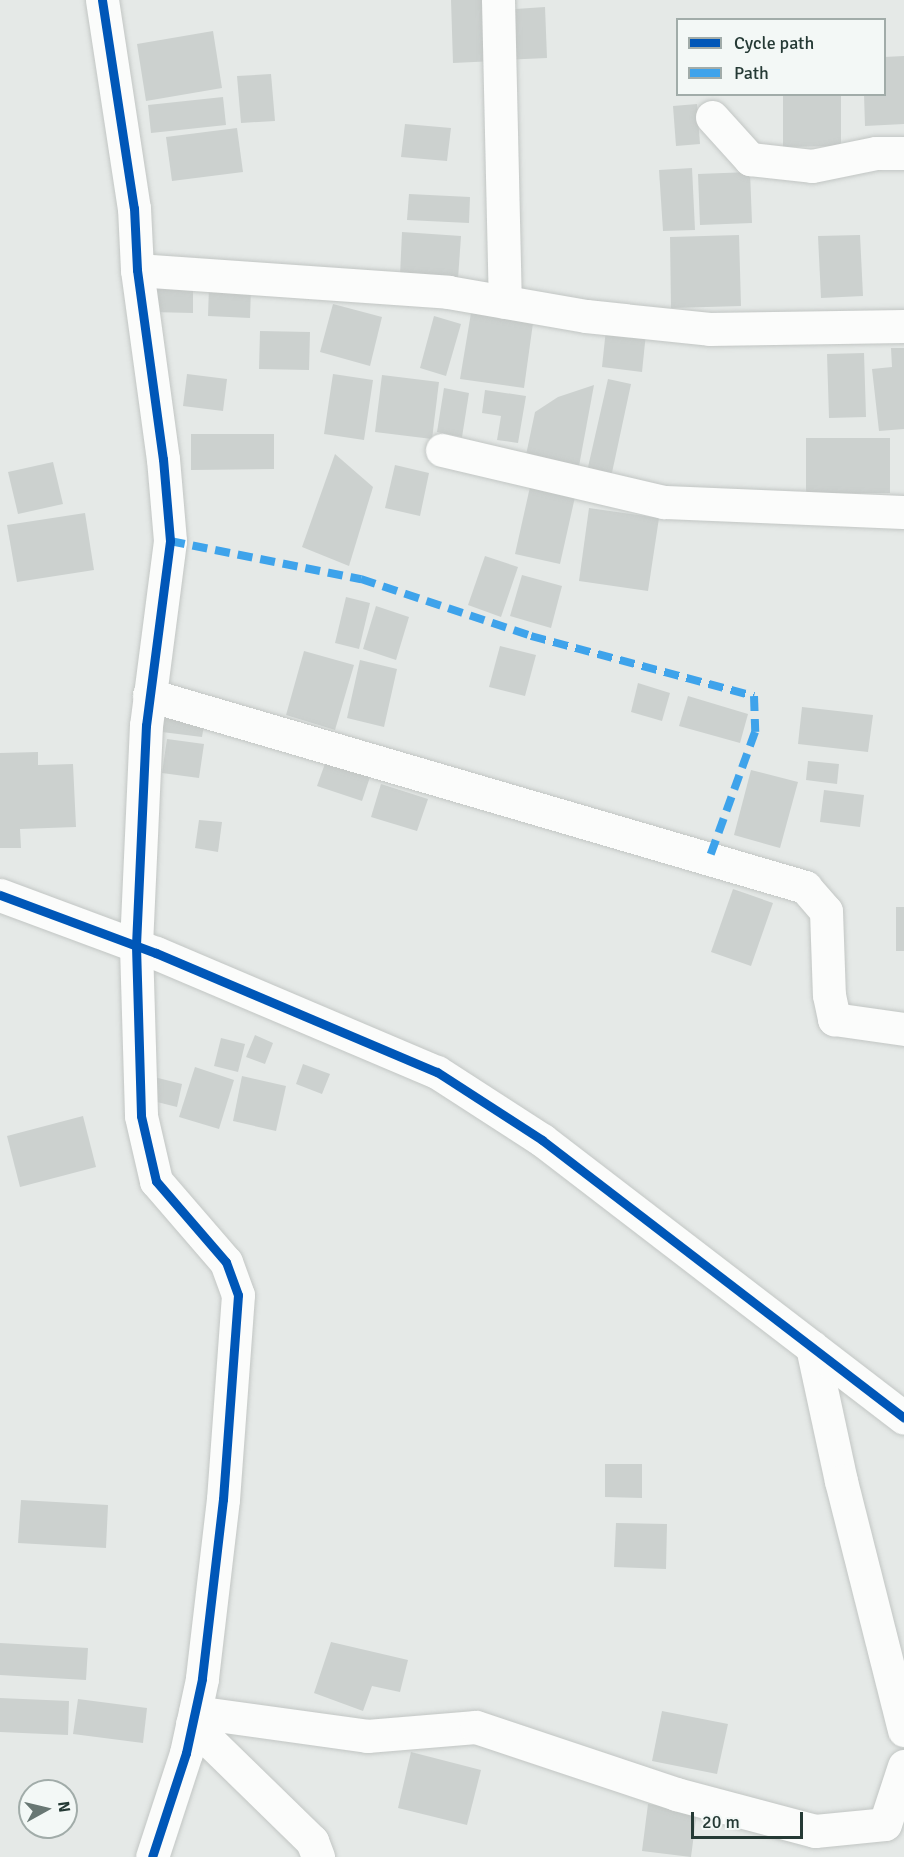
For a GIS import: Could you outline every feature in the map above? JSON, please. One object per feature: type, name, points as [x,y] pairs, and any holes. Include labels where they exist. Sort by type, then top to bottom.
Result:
[{"type":"street","points":[[102,0],[134,208],[137,270],[170,541],[150,695],[136,946],[141,1116],[156,1181],[226,1262],[238,1295],[223,1499],[194,1718],[152,1857]]},
{"type":"street","points":[[498,0],[505,302]]},
{"type":"street","points":[[712,117],[750,159],[812,166],[876,153],[904,153]]},
{"type":"street","points":[[137,270],[448,292],[505,302],[709,329],[904,326]]},
{"type":"street","points":[[442,450],[664,502],[904,512]]},
{"type":"street","points":[[150,695],[805,887],[826,911],[829,995],[834,1019],[904,1029]]},
{"type":"street","points":[[0,895],[136,946],[437,1072],[542,1140],[904,1418]]},
{"type":"street","points":[[812,1347],[841,1481],[904,1730]]},
{"type":"street","points":[[194,1718],[367,1736],[476,1727],[676,1794],[813,1844],[885,1824],[904,1766]]},
{"type":"street","points":[[194,1718],[312,1841],[318,1857]]},
{"type":"building","points":[[451,0],[493,0],[495,61],[453,63]]},
{"type":"building","points":[[545,7],[547,58],[502,60],[499,10]]},
{"type":"building","points":[[213,31],[222,88],[146,101],[137,44]]},
{"type":"building","points":[[904,56],[904,124],[865,126],[864,96],[886,96],[886,57]]},
{"type":"building","points":[[271,74],[275,121],[241,123],[237,76]]},
{"type":"building","points":[[783,96],[841,96],[841,146],[783,147]]},
{"type":"building","points":[[223,97],[226,125],[151,133],[148,105]]},
{"type":"building","points":[[697,104],[700,144],[676,146],[673,106]]},
{"type":"building","points":[[405,124],[451,128],[447,161],[401,157]]},
{"type":"building","points":[[237,128],[243,172],[172,181],[166,137]]},
{"type":"building","points":[[692,168],[695,230],[663,231],[659,170]]},
{"type":"building","points":[[750,172],[752,223],[700,225],[698,174]]},
{"type":"building","points":[[409,194],[470,197],[469,223],[407,220]]},
{"type":"building","points":[[402,232],[461,236],[458,279],[400,276]]},
{"type":"building","points":[[739,235],[741,306],[671,308],[670,237]]},
{"type":"building","points":[[860,235],[863,296],[821,298],[818,236]]},
{"type":"building","points":[[151,284],[193,285],[193,313],[151,312]]},
{"type":"building","points":[[209,286],[251,287],[250,318],[208,316]]},
{"type":"building","points":[[333,304],[382,317],[370,366],[320,352]]},
{"type":"building","points":[[471,313],[533,323],[524,388],[460,379]]},
{"type":"building","points":[[434,316],[461,324],[446,376],[420,368]]},
{"type":"building","points":[[606,329],[646,333],[642,372],[602,367]]},
{"type":"building","points":[[260,331],[310,332],[309,370],[259,369]]},
{"type":"building","points":[[891,348],[904,348],[904,429],[879,431],[872,369],[892,367]]},
{"type":"building","points":[[864,353],[866,417],[829,418],[827,354]]},
{"type":"building","points":[[187,374],[227,379],[223,411],[183,406]]},
{"type":"building","points":[[333,374],[373,380],[364,440],[324,434]]},
{"type":"building","points":[[382,375],[439,382],[432,439],[375,432]]},
{"type":"building","points":[[608,379],[631,384],[610,482],[586,476]]},
{"type":"building","points":[[594,385],[579,466],[526,455],[535,412],[558,397]]},
{"type":"building","points":[[444,388],[469,393],[462,437],[437,432]]},
{"type":"building","points":[[485,390],[526,396],[518,443],[497,440],[501,416],[482,413]]},
{"type":"building","points":[[191,434],[274,434],[274,469],[191,470]]},
{"type":"building","points":[[806,438],[890,438],[890,493],[806,494]]},
{"type":"building","points":[[335,454],[373,487],[349,566],[302,547]]},
{"type":"building","points":[[53,462],[63,504],[18,514],[8,472]]},
{"type":"building","points":[[395,465],[429,473],[420,516],[385,508]]},
{"type":"building","points":[[530,487],[575,497],[560,564],[515,554]]},
{"type":"building","points":[[589,508],[659,518],[648,591],[579,581]]},
{"type":"building","points":[[85,513],[94,570],[17,582],[7,525]]},
{"type":"building","points":[[485,556],[518,567],[501,617],[468,605]]},
{"type":"building","points":[[522,575],[562,586],[551,628],[510,616]]},
{"type":"building","points":[[346,597],[370,603],[359,649],[335,643]]},
{"type":"building","points":[[376,606],[409,617],[396,660],[363,649]]},
{"type":"building","points":[[500,646],[536,655],[525,696],[489,687]]},
{"type":"building","points":[[304,651],[354,665],[335,730],[286,715]]},
{"type":"building","points":[[360,660],[397,669],[384,727],[347,718]]},
{"type":"building","points":[[638,683],[670,693],[662,721],[631,712]]},
{"type":"building","points":[[688,696],[748,714],[740,743],[679,726]]},
{"type":"building","points":[[802,707],[873,715],[868,752],[798,744]]},
{"type":"building","points":[[164,714],[205,719],[202,737],[162,732]]},
{"type":"building","points":[[167,739],[204,744],[199,778],[162,773]]},
{"type":"building","points":[[38,752],[38,765],[73,764],[76,827],[20,829],[21,848],[0,848],[0,753]]},
{"type":"building","points":[[328,755],[372,771],[362,801],[317,786]]},
{"type":"building","points":[[808,761],[839,764],[837,784],[806,780]]},
{"type":"building","points":[[751,770],[798,782],[780,848],[734,835]]},
{"type":"building","points":[[381,784],[428,799],[417,831],[371,817]]},
{"type":"building","points":[[824,790],[864,795],[860,827],[820,822]]},
{"type":"building","points":[[199,820],[222,822],[218,852],[195,848]]},
{"type":"building","points":[[733,889],[773,903],[751,966],[711,952]]},
{"type":"building","points":[[896,907],[904,907],[904,951],[896,951]]},
{"type":"building","points":[[255,1035],[273,1043],[265,1064],[246,1057]]},
{"type":"building","points":[[221,1038],[245,1044],[238,1072],[214,1066]]},
{"type":"building","points":[[303,1064],[330,1074],[322,1094],[296,1084]]},
{"type":"building","points":[[195,1067],[234,1080],[219,1129],[179,1117]]},
{"type":"building","points":[[150,1076],[182,1084],[177,1107],[145,1099]]},
{"type":"building","points":[[242,1076],[286,1086],[276,1131],[233,1121]]},
{"type":"building","points":[[83,1116],[96,1167],[20,1187],[7,1136]]},
{"type":"building","points":[[605,1464],[642,1464],[642,1498],[605,1497]]},
{"type":"building","points":[[21,1500],[108,1505],[106,1548],[18,1543]]},
{"type":"building","points":[[616,1523],[667,1524],[666,1569],[614,1567]]},
{"type":"building","points":[[331,1642],[408,1660],[400,1692],[372,1686],[363,1711],[314,1693]]},
{"type":"building","points":[[0,1643],[88,1648],[86,1680],[0,1675]]},
{"type":"building","points":[[0,1698],[69,1701],[68,1735],[0,1732]]},
{"type":"building","points":[[78,1699],[147,1708],[143,1743],[73,1734]]},
{"type":"building","points":[[662,1711],[728,1724],[717,1774],[652,1761]]},
{"type":"building","points":[[411,1752],[481,1770],[467,1825],[398,1808]]},
{"type":"building","points":[[648,1804],[697,1811],[691,1857],[642,1851]]},
{"type":"marked path","points":[[170,541],[361,579],[531,636],[754,696],[755,732],[709,859]]},
{"type":"cycle path","points":[[102,0],[134,208],[137,270],[163,459],[170,541],[146,725],[136,946],[141,1116],[156,1181],[226,1262],[238,1295],[223,1499],[202,1679],[186,1753],[152,1857]]},
{"type":"cycle path","points":[[0,895],[156,953],[437,1072],[542,1140],[904,1418]]}]
